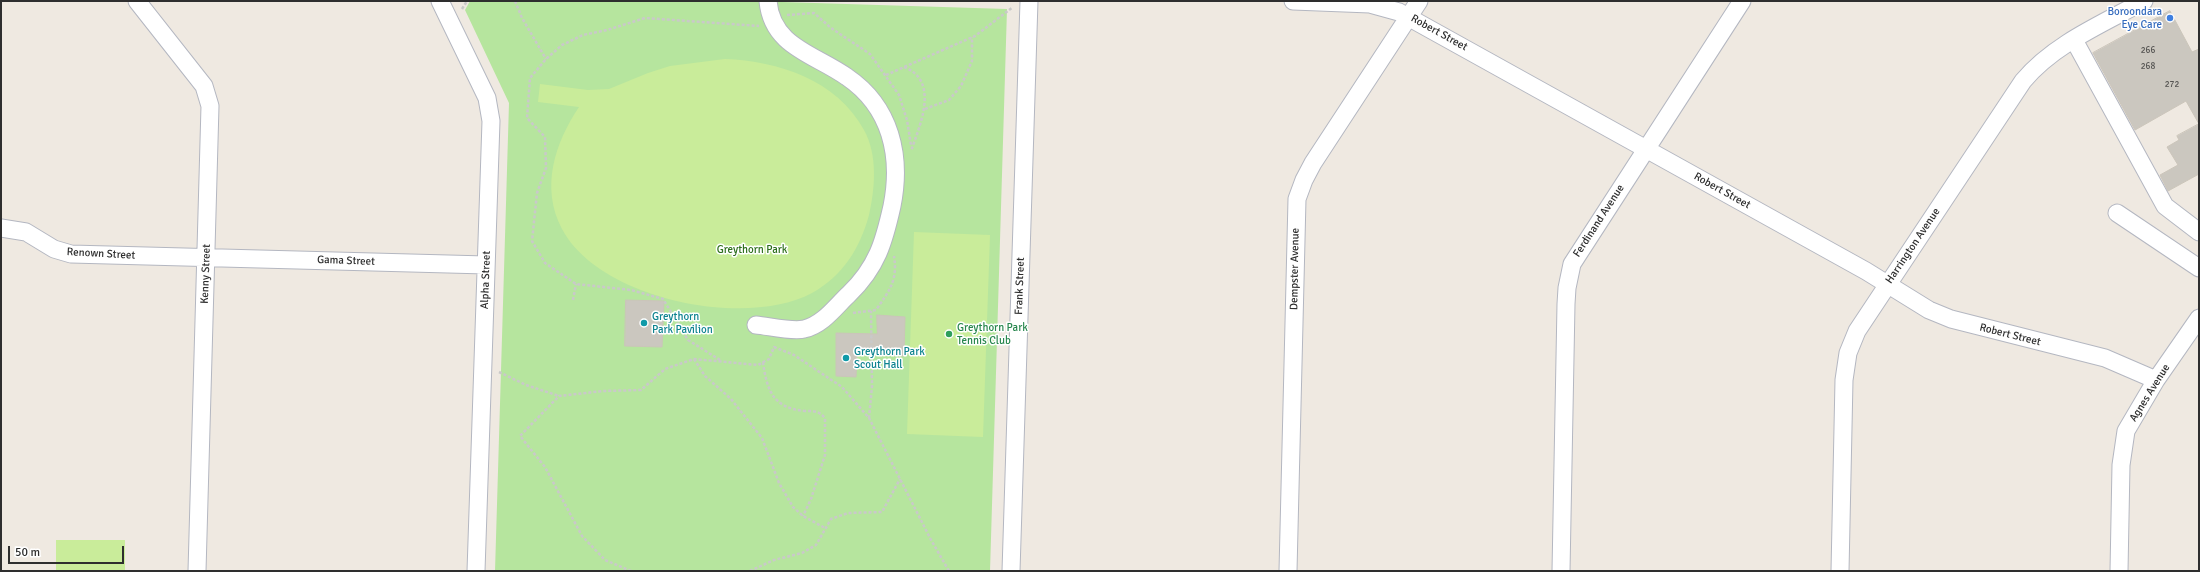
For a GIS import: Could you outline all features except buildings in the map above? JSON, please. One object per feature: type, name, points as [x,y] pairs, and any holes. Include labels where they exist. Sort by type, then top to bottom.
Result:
[{"type":"street","name":"Kenny Street","points":[[137,1],[204,86],[210,99],[197,571]]},
{"type":"street","name":"Alpha Street","points":[[440,1],[489,104],[491,131],[476,571]]},
{"type":"street","points":[[756,325],[804,329],[821,321],[854,289],[877,259],[887,228],[896,176],[891,136],[886,122],[871,100],[847,77],[793,46],[772,22],[768,1]]},
{"type":"street","name":"Frank Street","points":[[1011,571],[1028,1]]},
{"type":"street","name":"Robert Street","points":[[1293,1],[1370,4],[1409,16],[1866,271],[1928,310],[1951,320],[2105,358],[2156,380]]},
{"type":"street","name":"Dempster Avenue","points":[[1288,571],[1297,199],[1304,180],[1313,163],[1418,1]]},
{"type":"street","name":"Ferdinand Avenue","points":[[1561,571],[1566,304],[1569,274],[1578,252],[1742,1]]},
{"type":"street","name":"Harrington Avenue","points":[[1840,571],[1846,365],[1848,353],[1857,331],[2023,81],[2044,58],[2144,1]]},
{"type":"street","points":[[2074,40],[2166,206],[2199,232]]},
{"type":"street","points":[[2117,213],[2199,268]]},
{"type":"street","name":"Renown Street","points":[[1,228],[26,232],[48,246],[66,253],[206,258]]},
{"type":"street","name":"Gama Street","points":[[206,258],[486,265]]},
{"type":"street","name":"Agnes Avenue","points":[[2118,571],[2123,446],[2126,431],[2156,380],[2199,318]]},
{"type":"path","points":[[515,1],[522,18],[546,58]]},
{"type":"path","points":[[886,75],[972,38],[1012,7]]},
{"type":"path","points":[[720,360],[688,340],[663,299],[631,290],[576,284],[545,264],[532,241],[537,193],[546,168],[545,137],[527,118],[530,78],[546,58],[562,45],[584,35],[607,30],[645,18],[756,26],[772,22],[792,14],[814,13],[832,28],[870,54],[886,75],[899,95],[907,120],[912,158]]},
{"type":"path","points":[[924,109],[949,100],[961,86],[972,61],[972,38]]},
{"type":"path","points":[[904,66],[911,69],[922,81],[926,104],[911,151]]},
{"type":"path","points":[[851,313],[876,310],[891,288],[896,270],[894,255],[896,248]]},
{"type":"path","points":[[573,300],[576,284]]},
{"type":"path","points":[[869,418],[872,386],[873,334],[871,311]]},
{"type":"path","points":[[498,371],[526,385],[559,396],[603,391],[641,390],[665,369],[694,359],[758,364],[769,359],[774,348],[794,355],[842,387],[869,418],[949,571]]},
{"type":"path","points":[[694,359],[704,376],[731,399],[762,438],[779,483],[793,507],[803,516],[825,528]]},
{"type":"path","points":[[763,362],[764,375],[771,395],[794,410],[816,412],[825,418],[825,455],[816,485],[803,516]]},
{"type":"path","points":[[559,396],[520,436],[545,467],[582,536],[605,560],[631,571]]},
{"type":"path","points":[[750,571],[774,560],[802,553],[816,545],[831,519],[848,513],[882,512],[900,478]]},
{"type":"green space","name":"Greythorn Park","points":[[470,1],[750,1],[1007,9],[990,571],[495,571],[509,103],[465,10]]},
{"type":"green space","points":[[725,59],[765,64],[785,69],[804,76],[822,86],[838,98],[852,113],[864,130],[872,150],[874,172],[873,194],[869,215],[861,239],[855,250],[841,270],[823,286],[812,293],[784,303],[750,308],[713,307],[676,301],[640,290],[607,274],[581,253],[562,229],[555,213],[551,181],[553,166],[563,135],[579,107],[538,102],[540,84],[588,90],[609,89],[648,73],[670,66]]},
{"type":"green space","name":"Greythorn Park Tennis Club","points":[[914,232],[990,235],[983,437],[907,434]]},
{"type":"green space","points":[[56,540],[125,540],[125,571],[56,571]]},
{"type":"place","name":"Boroondara Eye Care","points":[[2170,18]]},
{"type":"place","name":"Greythorn Park Pavilion","points":[[644,323]]},
{"type":"place","name":"Greythorn Park Tennis Club","points":[[949,334]]},
{"type":"place","name":"Greythorn Park Scout Hall","points":[[846,358]]}]
